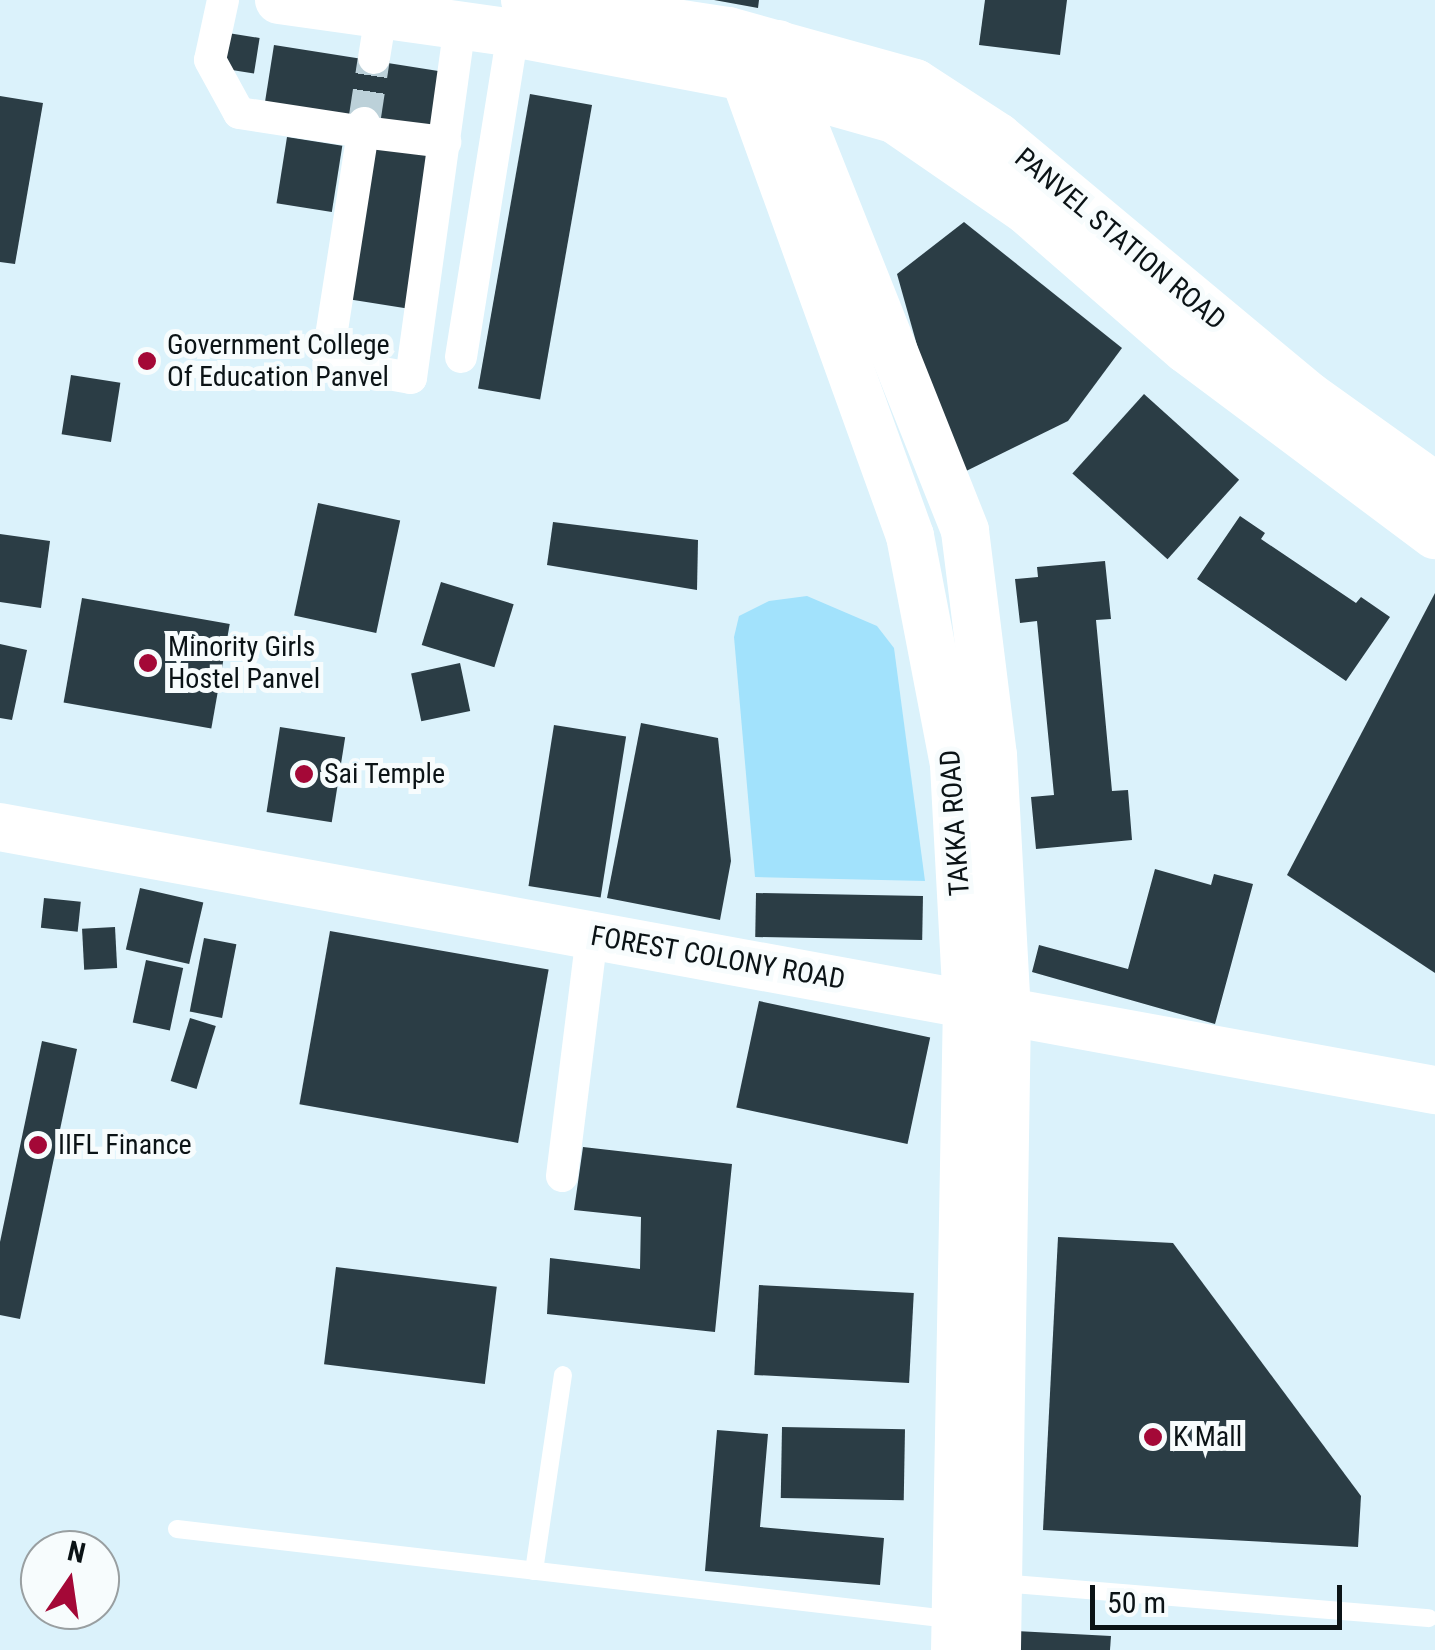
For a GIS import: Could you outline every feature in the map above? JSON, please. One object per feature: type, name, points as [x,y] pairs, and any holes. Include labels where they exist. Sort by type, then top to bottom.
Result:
[{"type":"street","points":[[224,0],[210,60],[239,113],[445,142]]},
{"type":"street","points":[[279,0],[378,36],[519,16],[461,357]]},
{"type":"street","name":"PANVEL STATION ROAD","points":[[519,16],[728,31],[915,83],[998,138],[1309,396],[1435,486]]},
{"type":"street","name":"PANVEL STATION ROAD","points":[[519,16],[894,119],[1026,210],[1186,349],[1435,535]]},
{"type":"street","points":[[363,128],[328,355],[338,364],[411,378],[460,25]]},
{"type":"street","name":"TAKKA ROAD","points":[[728,31],[741,76],[910,536],[954,764],[987,1007]]},
{"type":"street","name":"TAKKA ROAD","points":[[778,44],[791,92],[964,531],[993,754],[978,1618]]},
{"type":"street","name":"FOREST COLONY ROAD","points":[[0,827],[1435,1090]]},
{"type":"street","points":[[562,1176],[592,935]]},
{"type":"lane","points":[[534,1571],[563,1375]]},
{"type":"lane","points":[[176,1529],[978,1618],[1430,1618]]},
{"type":"shaded area","points":[[807,596],[877,626],[894,648],[925,881],[755,877],[734,637],[739,616],[769,601]]},
{"type":"building","points":[[714,0],[759,0],[758,8]]},
{"type":"building","points":[[985,0],[1067,0],[1060,55],[979,45]]},
{"type":"building","points":[[228,33],[260,38],[254,74],[222,69]]},
{"type":"building","points":[[274,45],[440,71],[430,132],[264,105]]},
{"type":"building","points":[[530,94],[592,105],[540,399],[478,388]]},
{"type":"building","points":[[0,96],[43,103],[15,264],[0,262]]},
{"type":"building","points":[[287,137],[342,146],[332,212],[277,203]]},
{"type":"building","points":[[373,137],[439,147],[414,309],[347,299]]},
{"type":"building","points":[[964,222],[1122,348],[1068,421],[954,477],[897,274]]},
{"type":"building","points":[[71,375],[120,383],[111,442],[62,434]]},
{"type":"building","points":[[1144,394],[1239,480],[1168,559],[1072,474]]},
{"type":"building","points":[[318,503],[400,520],[376,633],[294,615]]},
{"type":"building","points":[[1240,516],[1265,533],[1261,539],[1356,603],[1361,597],[1390,617],[1346,681],[1197,579]]},
{"type":"building","points":[[553,522],[698,540],[697,590],[547,565]]},
{"type":"building","points":[[0,534],[50,541],[41,608],[0,602]]},
{"type":"building","points":[[1105,561],[1111,619],[1096,620],[1112,791],[1128,790],[1132,840],[1036,849],[1031,797],[1054,795],[1037,621],[1020,623],[1015,579],[1038,577],[1037,567]]},
{"type":"building","points":[[441,582],[514,604],[494,667],[422,645]]},
{"type":"building","points":[[1435,593],[1435,973],[1287,875]]},
{"type":"building","name":"Minority Girls Hostel Panvel","points":[[82,598],[230,624],[211,728],[64,702]]},
{"type":"building","points":[[0,644],[27,650],[12,720],[0,718]]},
{"type":"building","points":[[460,663],[470,711],[421,721],[411,673]]},
{"type":"building","points":[[641,723],[718,738],[731,861],[720,920],[607,898]]},
{"type":"building","points":[[554,725],[626,736],[601,897],[529,886]]},
{"type":"building","name":"Sai Temple","points":[[280,727],[345,737],[332,822],[267,812]]},
{"type":"building","points":[[1155,869],[1211,885],[1214,874],[1253,884],[1215,1024],[1032,972],[1039,945],[1128,969]]},
{"type":"building","points":[[140,888],[203,903],[189,964],[126,949]]},
{"type":"building","points":[[756,893],[923,896],[922,940],[755,937]]},
{"type":"building","points":[[44,898],[81,902],[78,932],[41,928]]},
{"type":"building","points":[[115,927],[117,968],[84,970],[82,929]]},
{"type":"building","points":[[330,931],[549,970],[518,1143],[299,1104]]},
{"type":"building","points":[[204,938],[236,944],[222,1018],[190,1012]]},
{"type":"building","points":[[146,960],[183,968],[170,1031],[133,1023]]},
{"type":"building","points":[[759,1001],[930,1037],[908,1144],[736,1108]]},
{"type":"building","points":[[190,1018],[216,1026],[197,1089],[171,1081]]},
{"type":"building","name":"IIFL Finance","points":[[42,1041],[77,1049],[20,1319],[0,1315],[0,1242]]},
{"type":"building","points":[[583,1147],[732,1164],[715,1332],[547,1314],[550,1258],[640,1269],[641,1217],[574,1210]]},
{"type":"building","points":[[1058,1237],[1173,1243],[1361,1496],[1358,1547],[1043,1530]]},
{"type":"building","points":[[336,1267],[497,1287],[485,1384],[324,1364]]},
{"type":"building","points":[[759,1285],[914,1293],[909,1383],[754,1375]]},
{"type":"building","points":[[782,1427],[905,1429],[904,1500],[781,1498]]},
{"type":"building","points":[[717,1430],[768,1434],[760,1527],[884,1538],[880,1585],[705,1571]]},
{"type":"building","points":[[1014,1631],[1111,1636],[1110,1650],[1013,1650]]},
{"type":"tunnel","points":[[364,123],[374,58]]},
{"type":"place","name":"Government College Of Education Panvel","points":[[147,361]]},
{"type":"place","name":"Minority Girls Hostel Panvel","points":[[148,663]]},
{"type":"place","name":"Sai Temple","points":[[304,774]]},
{"type":"place","name":"IIFL Finance","points":[[38,1145]]},
{"type":"place","name":"K Mall","points":[[1153,1437]]}]
